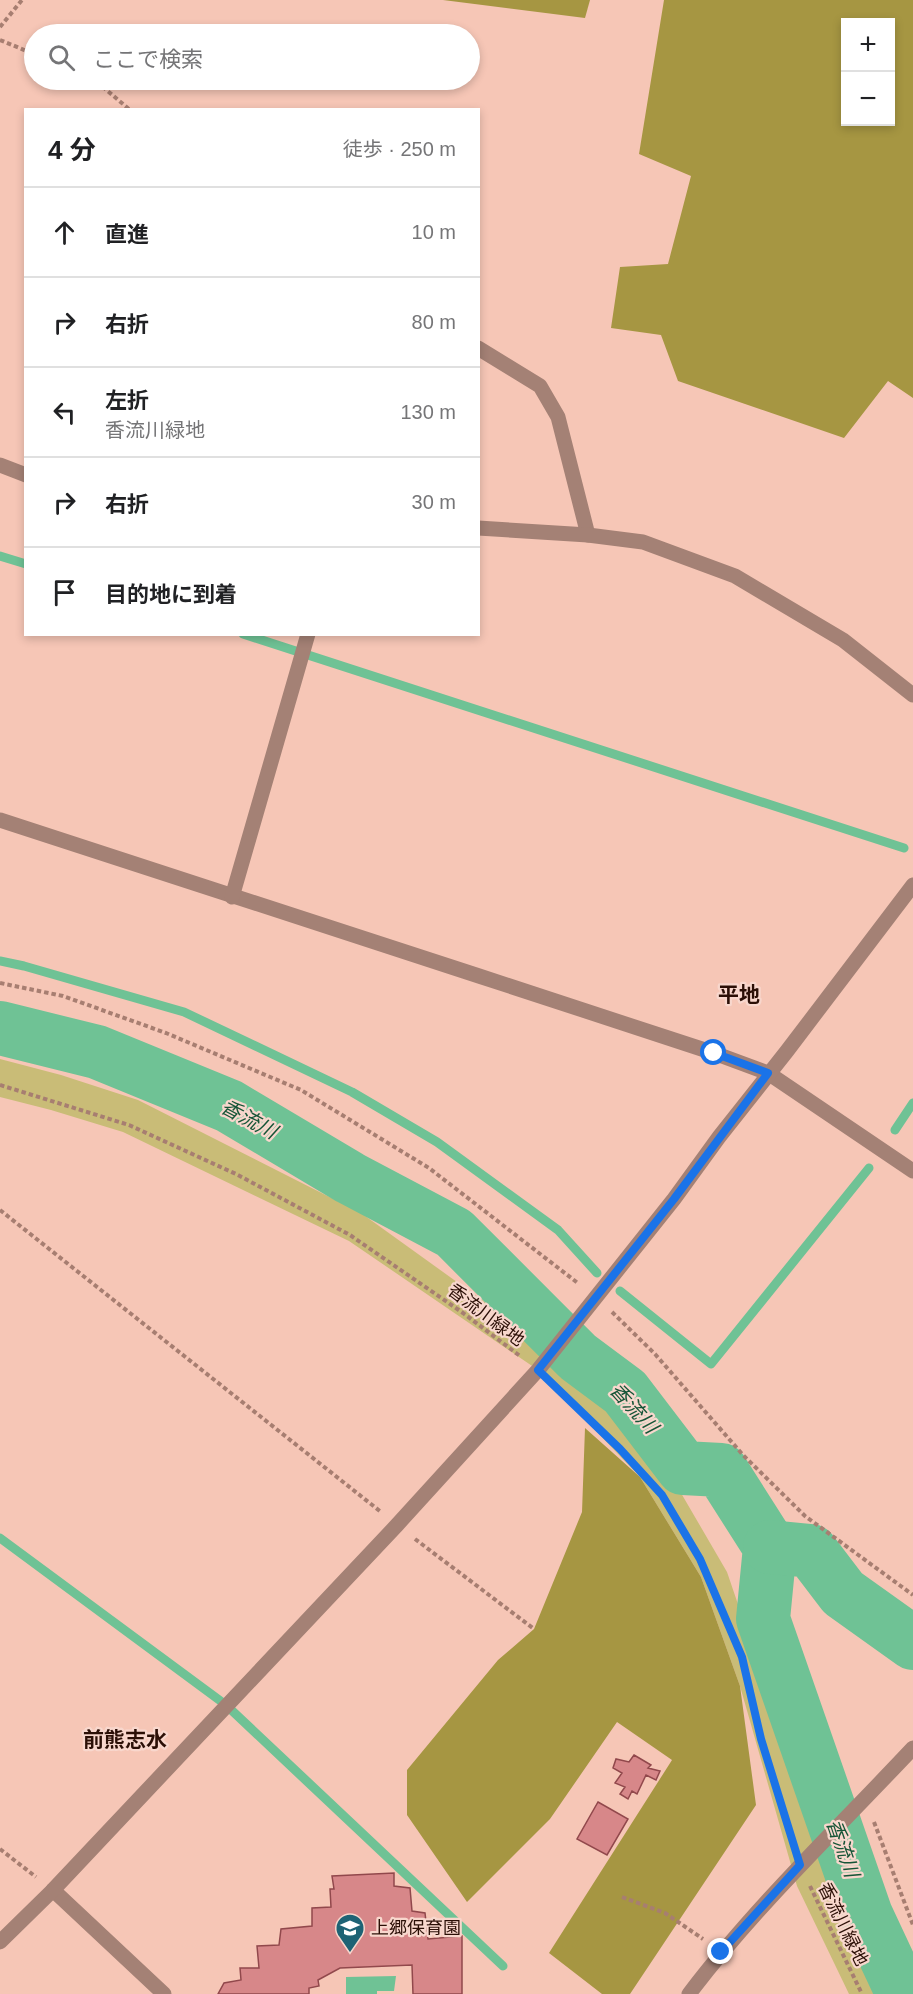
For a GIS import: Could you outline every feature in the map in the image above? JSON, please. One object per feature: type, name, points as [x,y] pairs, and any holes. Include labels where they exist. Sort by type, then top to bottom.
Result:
[{"type":"street","points":[[480,349],[540,386],[558,417],[588,535]]},
{"type":"street","points":[[0,465],[24,474]]},
{"type":"street","points":[[480,528],[588,535],[643,542],[735,576],[843,640],[913,695]]},
{"type":"street","points":[[232,897],[307,636]]},
{"type":"street","points":[[0,820],[490,979],[768,1073],[913,1171]]},
{"type":"street","points":[[0,1942],[53,1890],[397,1525],[538,1370],[674,1199],[913,885]]},
{"type":"street","points":[[688,1994],[721,1952],[800,1865],[913,1748]]},
{"type":"street","points":[[53,1890],[164,1994]]},
{"type":"path","points":[[0,27],[22,0]]},
{"type":"path","points":[[0,40],[24,50]]},
{"type":"path","points":[[107,90],[128,108]]},
{"type":"path","points":[[0,983],[74,1000],[166,1033],[301,1090],[429,1168],[595,1300],[655,1354],[743,1455],[805,1516],[913,1595]]},
{"type":"path","name":"香流川緑地","points":[[0,1085],[129,1125],[236,1174],[350,1235],[463,1313],[538,1370],[620,1449],[662,1495],[700,1559],[742,1657],[761,1739],[800,1865],[862,1994]]},
{"type":"path","points":[[0,1210],[397,1525],[534,1629]]},
{"type":"path","points":[[865,1799],[913,1925]]},
{"type":"path","points":[[0,1849],[53,1890]]},
{"type":"path","points":[[622,1897],[665,1913],[721,1952]]},
{"type":"shaded area","points":[[443,0],[590,0],[585,18]]},
{"type":"shaded area","points":[[664,0],[913,0],[913,398],[888,381],[844,438],[678,381],[661,335],[611,328],[620,267],[668,264],[691,176],[639,154]]},
{"type":"shaded area","points":[[0,1059],[61,1075],[138,1100],[361,1213],[539,1341],[654,1453],[674,1481],[727,1572],[827,1865],[884,1994],[849,1994],[797,1886],[740,1686],[701,1577],[640,1477],[538,1370],[349,1241],[123,1132],[0,1097]]},
{"type":"shaded area","points":[[585,1428],[640,1477],[701,1577],[740,1686],[756,1805],[630,1994],[602,1994],[549,1953],[672,1760],[617,1722],[550,1819],[467,1902],[407,1815],[407,1770],[498,1660],[534,1629],[582,1512]]},
{"type":"shaded area","points":[[396,1976],[394,1991],[377,1991],[377,1994],[346,1994],[346,1977]]},
{"type":"building","points":[[634,1755],[651,1765],[648,1768],[660,1771],[656,1780],[646,1775],[637,1794],[632,1791],[628,1799],[620,1794],[625,1787],[615,1783],[622,1773],[613,1768],[616,1759],[629,1762]]},
{"type":"building","points":[[598,1802],[628,1819],[607,1855],[577,1839]]},
{"type":"building","points":[[394,1873],[394,1886],[410,1888],[412,1911],[425,1913],[428,1939],[462,1936],[462,1994],[413,1994],[412,1965],[340,1968],[318,1980],[319,1986],[309,1988],[309,1994],[218,1994],[224,1983],[241,1980],[240,1968],[259,1968],[257,1946],[279,1945],[281,1929],[312,1926],[312,1908],[331,1907],[330,1889],[334,1889],[332,1876]]},
{"type":"waterway","points":[[0,556],[24,563]]},
{"type":"waterway","points":[[249,636],[904,848]]},
{"type":"waterway","points":[[0,961],[184,1012],[352,1092],[437,1142],[558,1230],[597,1273]]},
{"type":"waterway","name":"香流川","points":[[0,1028],[97,1052],[229,1106],[350,1178],[454,1233],[578,1357],[625,1392],[683,1468],[721,1470],[770,1547],[763,1619],[866,1915],[903,1994]]},
{"type":"waterway","points":[[895,1130],[913,1103]]},
{"type":"waterway","points":[[620,1291],[711,1364],[869,1168]]},
{"type":"waterway","points":[[0,1538],[226,1705],[503,1966]]},
{"type":"waterway","points":[[770,1547],[811,1551],[843,1593],[913,1643]]},
{"type":"place","name":"上郷保育園","points":[[350,1954]]},
{"type":"district","name":"平地","points":[[739,995]]},
{"type":"district","name":"前熊志水","points":[[125,1740]]},
{"type":"route","points":[[714,1053],[768,1073],[674,1199],[538,1370],[620,1449],[662,1495],[700,1559],[742,1657],[761,1739],[800,1865],[721,1952]]}]
